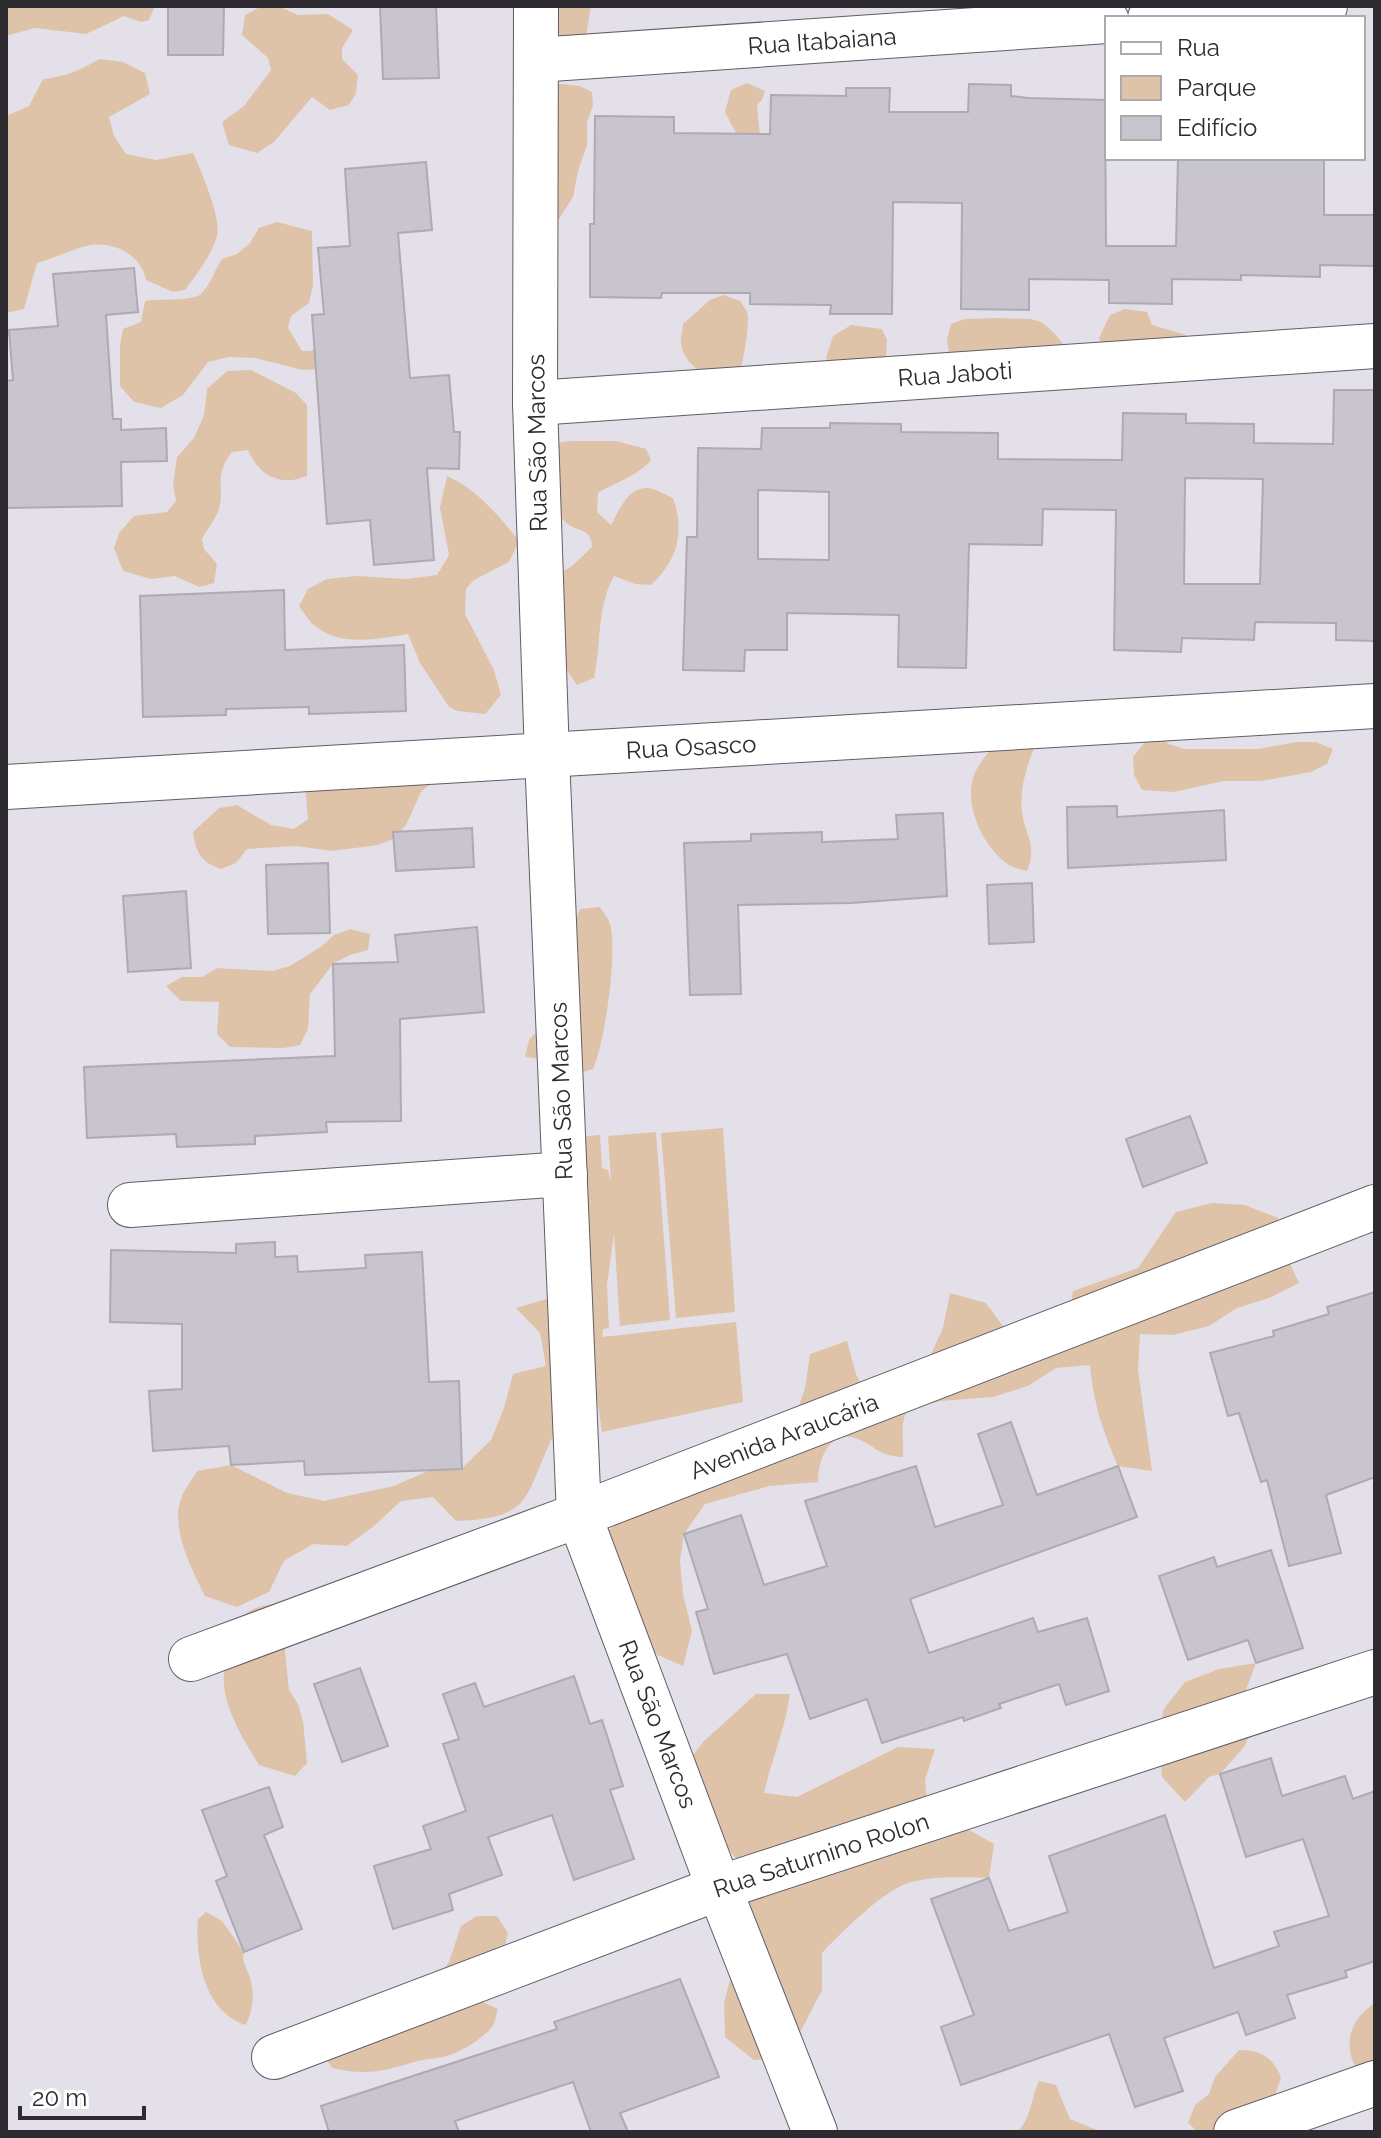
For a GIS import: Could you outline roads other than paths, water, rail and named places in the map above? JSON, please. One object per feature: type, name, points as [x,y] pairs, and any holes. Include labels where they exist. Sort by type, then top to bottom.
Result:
[{"type":"street","name":"Rua São Marcos","points":[[536,6],[535,403],[579,1515],[719,1888],[815,2132]]},
{"type":"street","points":[[1179,16],[1325,6]]},
{"type":"street","name":"Rua Itabaiana","points":[[536,60],[1105,21]]},
{"type":"street","name":"Rua Jaboti","points":[[535,403],[1375,346]]},
{"type":"street","name":"Rua Osasco","points":[[6,787],[1375,706]]},
{"type":"street","points":[[130,1205],[565,1174]]},
{"type":"street","name":"Avenida Araucária","points":[[191,1659],[579,1515],[1375,1207]]},
{"type":"street","name":"Rua Saturnino Rolon","points":[[274,2057],[719,1888],[1375,1672]]},
{"type":"street","points":[[1236,2132],[1375,2083]]}]
